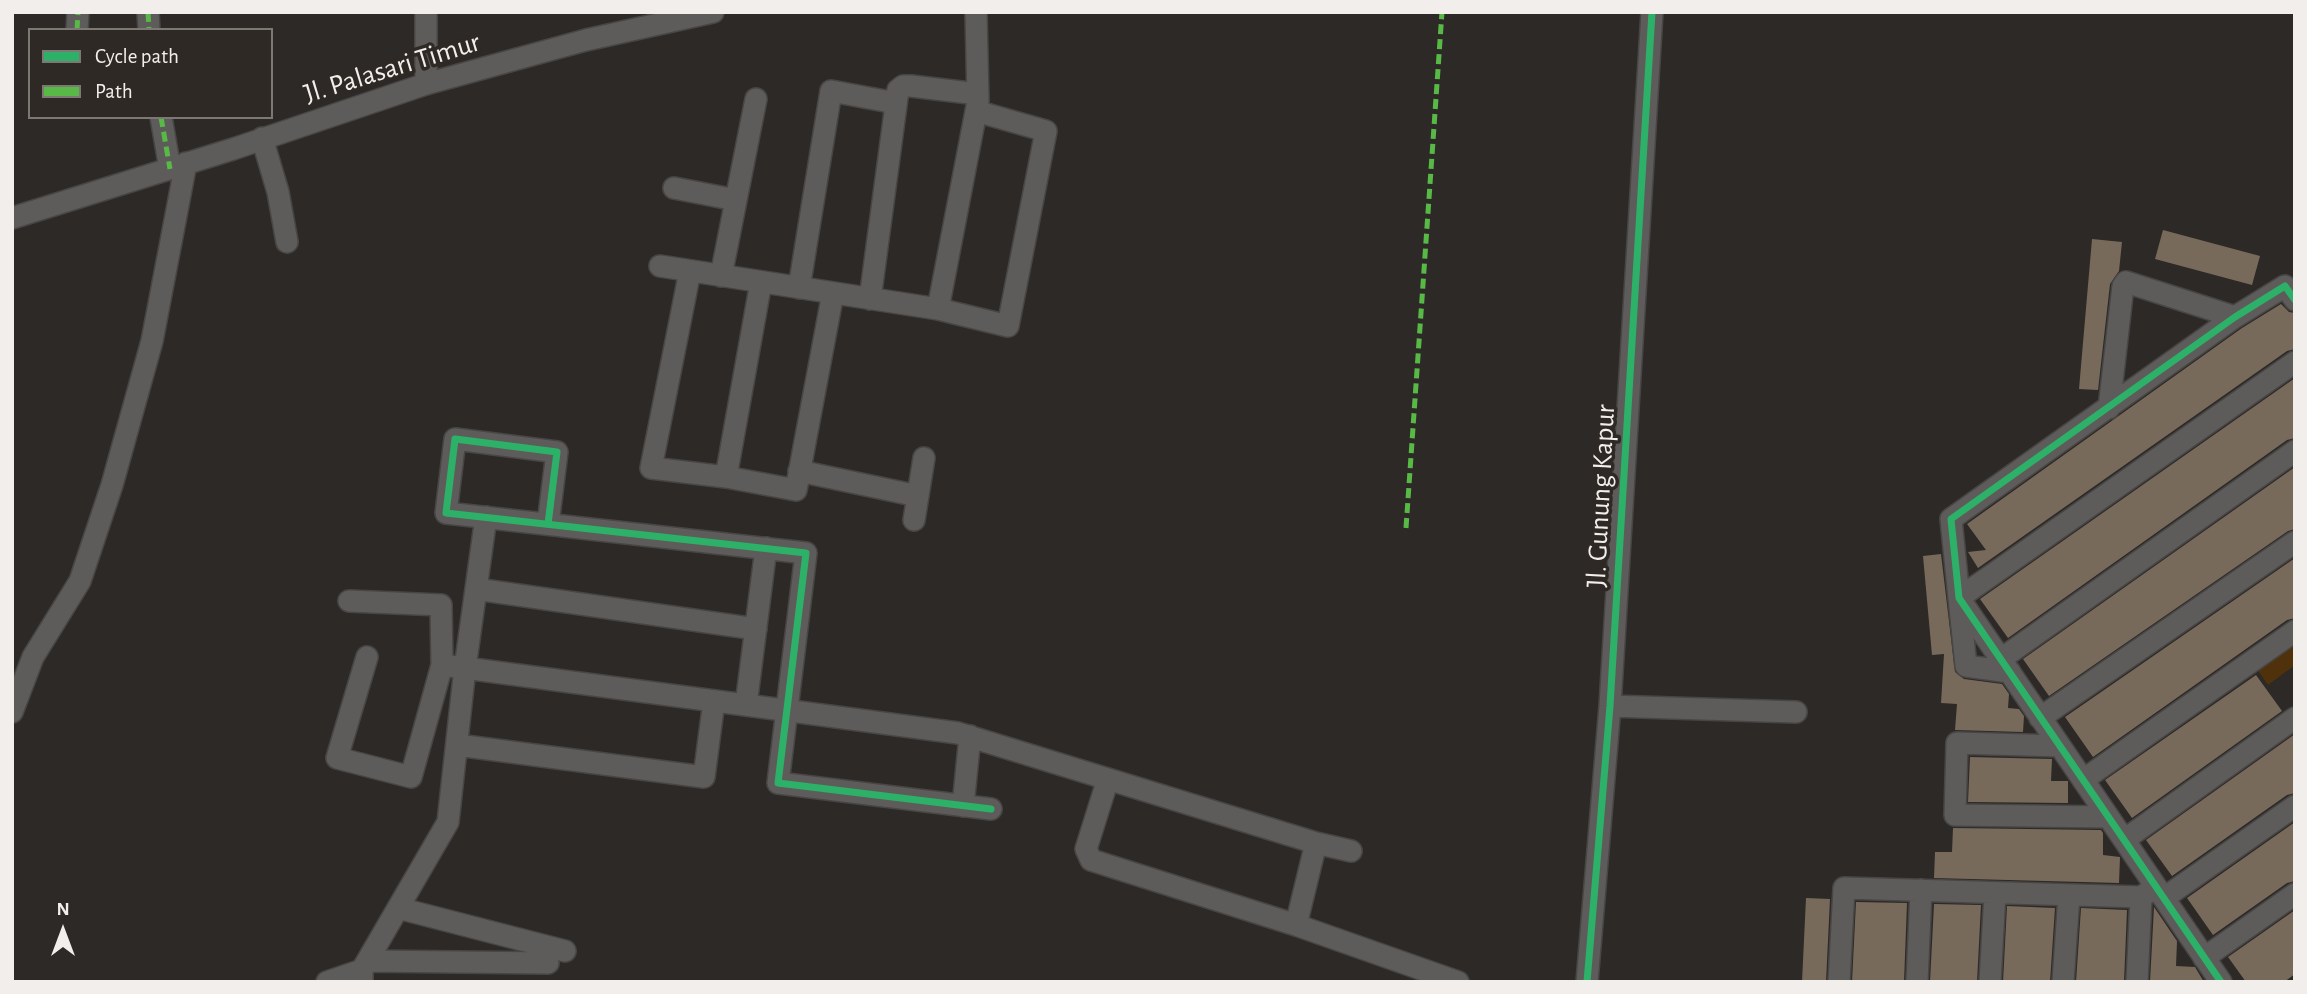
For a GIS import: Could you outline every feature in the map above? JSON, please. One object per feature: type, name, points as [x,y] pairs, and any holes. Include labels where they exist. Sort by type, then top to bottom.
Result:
[{"type":"street","points":[[426,12],[426,84]]},
{"type":"street","name":"Jl. Palasari Timur","points":[[12,218],[426,84],[586,40],[713,12]]},
{"type":"street","points":[[938,309],[977,102],[976,12]]},
{"type":"street","name":"Jl. Gunung Kapur","points":[[1587,982],[1610,706],[1653,12]]},
{"type":"street","points":[[660,266],[721,276],[870,299],[938,309],[1008,326],[1046,131],[977,102],[903,86],[898,90],[870,299]]},
{"type":"street","points":[[799,288],[831,91],[896,103]]},
{"type":"street","points":[[721,276],[756,99]]},
{"type":"street","points":[[12,712],[33,657],[80,581],[112,485],[152,341],[178,166],[162,119]]},
{"type":"street","points":[[262,138],[278,191],[287,242]]},
{"type":"street","points":[[674,188],[736,200]]},
{"type":"street","points":[[690,271],[651,468],[726,477],[796,490],[833,293]]},
{"type":"street","points":[[726,477],[761,282]]},
{"type":"street","points":[[2109,408],[2123,286],[2126,282],[2235,317]]},
{"type":"street","points":[[2295,300],[2285,286],[2235,317],[1951,519],[1966,666],[2005,666],[2295,451]]},
{"type":"street","points":[[1959,598],[2295,362]]},
{"type":"street","points":[[548,524],[557,452],[455,439],[446,513],[806,553],[778,783],[990,809]]},
{"type":"street","points":[[914,520],[923,458]]},
{"type":"street","points":[[799,471],[918,496]]},
{"type":"street","points":[[364,971],[448,822],[465,668],[486,517]]},
{"type":"street","points":[[2040,718],[2295,542]]},
{"type":"street","points":[[746,705],[766,548]]},
{"type":"street","points":[[476,590],[756,629]]},
{"type":"street","points":[[1959,598],[2124,840],[2154,894],[2213,973],[2295,894]]},
{"type":"street","points":[[349,601],[441,605],[442,665],[411,777],[337,758],[367,657]]},
{"type":"street","points":[[2083,780],[2295,631]]},
{"type":"street","points":[[442,665],[970,736],[1316,843],[1351,851]]},
{"type":"street","points":[[457,745],[704,777],[714,701]]},
{"type":"street","points":[[1610,706],[1796,712]]},
{"type":"street","points":[[2124,840],[2295,718]]},
{"type":"street","points":[[963,806],[970,736]]},
{"type":"street","points":[[2060,746],[1957,743],[1955,815],[2108,817]]},
{"type":"street","points":[[1108,779],[1086,849],[1091,860],[1296,925],[1458,982]]},
{"type":"street","points":[[1839,982],[1844,888],[2069,895],[2154,894],[2295,806]]},
{"type":"street","points":[[1296,925],[1316,843]]},
{"type":"street","points":[[1917,982],[1921,890]]},
{"type":"street","points":[[1990,982],[1995,892]]},
{"type":"street","points":[[2137,982],[2154,894]]},
{"type":"street","points":[[2063,982],[2069,895]]},
{"type":"street","points":[[398,908],[552,960]]},
{"type":"street","points":[[327,982],[364,971],[552,960]]},
{"type":"shaded area","points":[[2290,644],[2295,650],[2295,665],[2268,685],[2257,669]]},
{"type":"building","points":[[2163,230],[2260,256],[2252,285],[2155,259]]},
{"type":"building","points":[[2092,239],[2122,242],[2119,271],[2110,284],[2098,390],[2079,389]]},
{"type":"building","points":[[2281,304],[2289,312],[2295,313],[2295,349],[2287,351],[1978,568],[1968,552],[1986,550],[1967,524],[2242,328]]},
{"type":"building","points":[[2295,378],[2295,438],[2287,440],[2008,638],[1980,599]]},
{"type":"building","points":[[2295,467],[2295,529],[2288,531],[2049,696],[2023,659]]},
{"type":"building","points":[[1941,554],[1955,672],[1964,679],[2002,684],[2009,694],[2008,708],[2019,709],[2024,716],[2023,732],[1955,730],[1957,704],[1941,703],[1944,654],[1932,655],[1923,556]]},
{"type":"building","points":[[2295,558],[2295,618],[2287,620],[2093,757],[2065,717]]},
{"type":"building","points":[[2256,675],[2282,711],[2132,818],[2105,780]]},
{"type":"building","points":[[2295,734],[2295,793],[2287,795],[2172,876],[2146,840]]},
{"type":"building","points":[[1970,757],[2052,759],[2051,781],[2068,781],[2068,803],[1968,802]]},
{"type":"building","points":[[2295,822],[2295,881],[2287,883],[2213,935],[2187,898]]},
{"type":"building","points":[[1953,828],[2101,830],[2103,855],[2120,857],[2119,883],[1934,878],[1935,852],[1952,852]]},
{"type":"building","points":[[1806,898],[1830,899],[1826,982],[1802,982]]},
{"type":"building","points":[[1856,902],[1907,903],[1904,982],[1852,982]]},
{"type":"building","points":[[1934,904],[1981,905],[1977,982],[1930,982]]},
{"type":"building","points":[[2007,906],[2055,908],[2050,982],[2003,982]]},
{"type":"building","points":[[2154,907],[2177,941],[2176,966],[2195,967],[2204,982],[2150,982]]},
{"type":"building","points":[[2081,908],[2127,910],[2124,982],[2076,982]]},
{"type":"building","points":[[2295,910],[2295,974],[2284,982],[2246,982],[2228,957]]},
{"type":"marked path","points":[[77,28],[78,12]]},
{"type":"marked path","points":[[148,12],[149,28]]},
{"type":"marked path","points":[[1406,528],[1442,12]]},
{"type":"marked path","points":[[161,119],[170,169]]},
{"type":"cycle path","points":[[1587,982],[1610,706],[1652,12]]},
{"type":"cycle path","points":[[2221,982],[1959,598],[1951,519],[2235,317],[2285,286],[2295,300]]},
{"type":"cycle path","points":[[548,524],[557,452],[455,439],[446,513],[806,553],[778,783],[991,809]]}]
